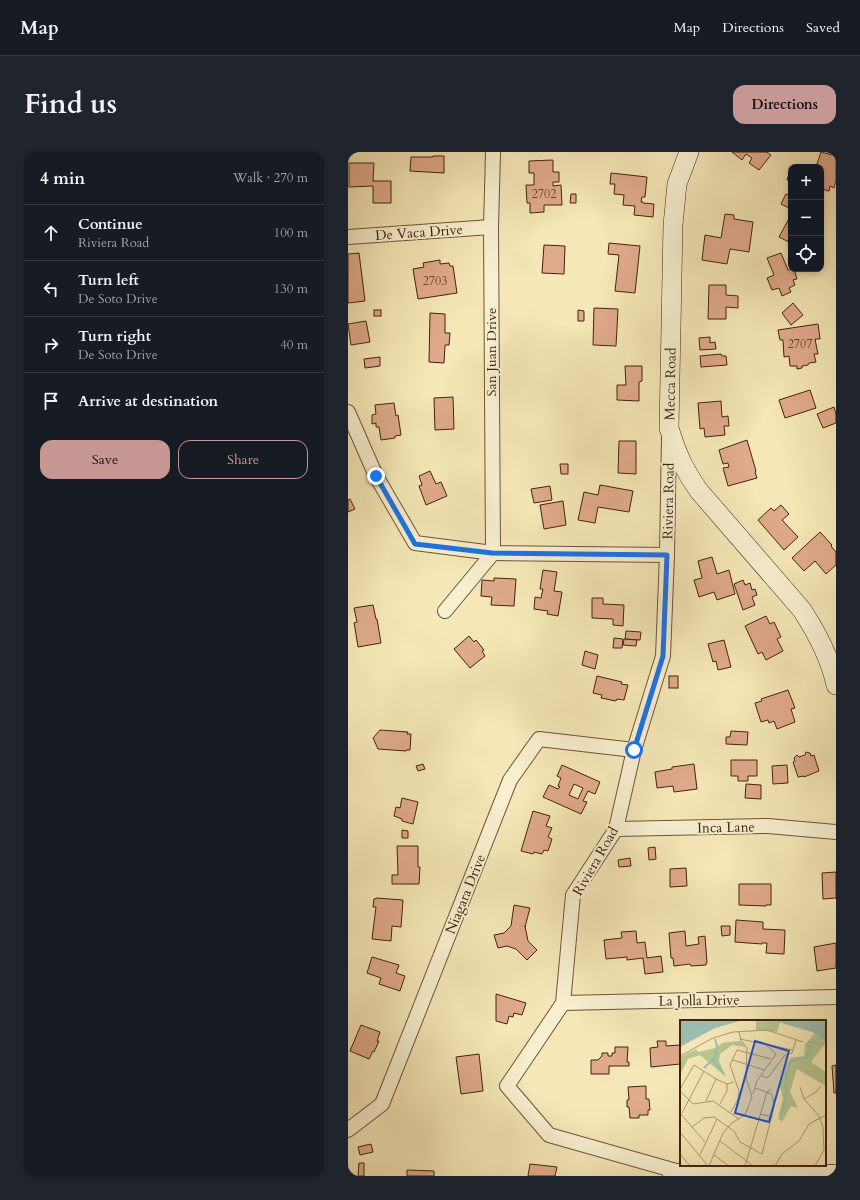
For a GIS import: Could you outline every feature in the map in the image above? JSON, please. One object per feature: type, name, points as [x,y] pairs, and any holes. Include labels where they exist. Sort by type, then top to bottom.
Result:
[{"type":"street","name":"San Juan Drive","points":[[492,553],[491,227],[493,152]]},
{"type":"street","name":"Mecca Road","points":[[689,152],[677,184],[673,225],[669,428],[676,453],[686,472],[699,491],[802,610],[816,631],[826,654],[836,685]]},
{"type":"street","name":"De Vaca Drive","points":[[348,237],[491,227]]},
{"type":"street","points":[[348,412],[376,476],[415,544],[492,553],[667,555]]},
{"type":"street","name":"Riviera Road","points":[[669,428],[667,555],[663,656],[634,750],[616,829],[573,895],[563,1003],[507,1086],[549,1135],[673,1173]]},
{"type":"street","points":[[445,611],[492,553]]},
{"type":"street","name":"Niagara Drive","points":[[348,1130],[382,1104],[510,780],[539,739],[634,750]]},
{"type":"street","name":"Inca Lane","points":[[616,829],[768,826],[836,832]]},
{"type":"street","name":"La Jolla Drive","points":[[563,1003],[836,997]]},
{"type":"street","points":[[673,1173],[836,1172]]},
{"type":"building","points":[[732,152],[767,152],[771,155],[759,170],[749,163],[752,158],[746,154],[742,160]]},
{"type":"building","points":[[821,152],[836,156],[836,181],[834,188],[830,186],[829,191],[824,190],[824,164],[817,164]]},
{"type":"building","points":[[444,156],[444,173],[410,171],[411,157]]},
{"type":"building","points":[[553,160],[553,172],[559,172],[559,182],[553,182],[553,186],[561,185],[562,205],[544,205],[544,212],[530,213],[530,203],[527,203],[526,185],[534,185],[534,173],[529,173],[529,161]]},
{"type":"building","points":[[349,163],[374,163],[373,181],[391,181],[391,203],[373,203],[373,186],[349,187]]},
{"type":"building","points":[[611,173],[647,177],[645,197],[642,197],[641,202],[654,204],[653,217],[634,215],[635,206],[623,205],[624,195],[614,194],[615,184],[610,184]]},
{"type":"building","points":[[571,194],[576,194],[576,203],[570,203]]},
{"type":"building","points":[[786,194],[788,195],[788,208],[781,204]]},
{"type":"building","points":[[725,214],[734,215],[734,219],[753,222],[749,252],[730,249],[727,264],[702,260],[705,235],[721,238]]},
{"type":"building","points":[[788,220],[788,242],[779,237]]},
{"type":"building","points":[[609,243],[640,246],[635,293],[615,291],[619,255],[608,254]]},
{"type":"building","points":[[544,245],[565,246],[564,274],[542,273]]},
{"type":"building","points":[[359,253],[365,301],[348,303],[348,254]]},
{"type":"building","points":[[781,253],[788,272],[795,272],[797,279],[793,280],[795,285],[789,288],[791,292],[782,296],[779,288],[772,290],[767,278],[774,275],[767,258]]},
{"type":"building","points":[[440,260],[440,264],[449,263],[450,266],[453,266],[457,293],[418,299],[413,269],[424,267],[423,263]]},
{"type":"building","points":[[709,285],[726,285],[726,295],[738,296],[738,308],[726,307],[726,319],[708,319]]},
{"type":"building","points":[[793,303],[803,315],[791,325],[782,313]]},
{"type":"building","points":[[594,308],[618,309],[616,346],[593,345]]},
{"type":"building","points":[[374,310],[381,310],[381,316],[374,316]]},
{"type":"building","points":[[578,310],[584,311],[584,321],[578,321]]},
{"type":"building","points":[[430,313],[445,314],[445,333],[450,333],[449,345],[445,345],[444,363],[429,362]]},
{"type":"building","points":[[366,321],[370,342],[351,345],[348,324]]},
{"type":"building","points":[[818,324],[820,339],[815,339],[818,354],[814,354],[816,362],[809,363],[808,365],[802,366],[802,368],[797,369],[797,366],[790,366],[789,356],[784,357],[783,340],[780,340],[778,330]]},
{"type":"building","points":[[710,337],[710,343],[715,342],[716,349],[700,350],[699,338]]},
{"type":"building","points":[[721,354],[722,356],[726,356],[727,365],[701,367],[700,356]]},
{"type":"building","points":[[380,357],[380,366],[365,368],[364,359]]},
{"type":"building","points":[[625,366],[642,366],[642,381],[639,382],[639,401],[617,400],[617,385],[626,385]]},
{"type":"building","points":[[810,390],[816,408],[785,418],[779,400]]},
{"type":"building","points":[[453,397],[454,429],[435,430],[434,398]]},
{"type":"building","points":[[721,401],[722,417],[728,416],[729,426],[724,426],[725,435],[705,437],[704,428],[700,429],[698,403]]},
{"type":"building","points":[[394,403],[396,416],[398,415],[401,435],[395,436],[395,438],[381,440],[379,427],[376,427],[376,423],[372,424],[372,415],[376,414],[375,405]]},
{"type":"building","points":[[834,407],[836,423],[823,428],[817,414]]},
{"type":"building","points":[[747,440],[757,478],[728,486],[723,468],[729,467],[728,463],[723,464],[719,450]]},
{"type":"building","points":[[619,441],[636,441],[636,474],[618,473]]},
{"type":"building","points":[[560,464],[568,464],[568,474],[561,474]]},
{"type":"building","points":[[430,471],[436,484],[441,482],[447,496],[426,505],[419,486],[422,485],[419,476]]},
{"type":"building","points":[[600,485],[633,491],[629,512],[598,507],[595,523],[578,520],[584,492],[598,495]]},
{"type":"building","points":[[550,486],[552,500],[534,503],[531,489]]},
{"type":"building","points":[[350,499],[355,509],[348,512],[348,500]]},
{"type":"building","points":[[563,501],[566,525],[544,529],[540,505]]},
{"type":"building","points":[[781,505],[789,514],[782,520],[798,537],[784,550],[758,520],[771,508],[774,511]]},
{"type":"building","points":[[820,532],[832,545],[831,546],[836,552],[836,565],[826,574],[815,561],[804,571],[792,558]]},
{"type":"building","points":[[712,557],[717,574],[729,570],[735,594],[717,600],[714,592],[699,597],[694,580],[702,578],[698,561]]},
{"type":"building","points":[[543,570],[557,572],[554,591],[562,592],[558,616],[547,614],[548,611],[534,609],[535,597],[541,598],[543,589],[540,589]]},
{"type":"building","points":[[494,578],[516,579],[514,606],[491,605],[492,597],[481,596],[482,580],[494,581]]},
{"type":"building","points":[[743,580],[745,585],[750,583],[752,590],[755,589],[757,595],[752,597],[755,605],[743,610],[734,584]]},
{"type":"building","points":[[592,598],[603,598],[603,604],[624,605],[623,626],[613,625],[613,619],[592,618]]},
{"type":"building","points":[[373,605],[381,643],[358,647],[354,623],[357,622],[354,608]]},
{"type":"building","points":[[766,616],[770,624],[774,622],[781,637],[777,639],[783,651],[766,660],[762,652],[758,654],[745,626]]},
{"type":"building","points":[[626,631],[641,632],[640,640],[625,639]]},
{"type":"building","points":[[469,636],[474,642],[476,640],[484,650],[482,651],[485,656],[470,668],[454,649]]},
{"type":"building","points":[[614,638],[623,639],[622,648],[613,648]]},
{"type":"building","points":[[624,639],[637,640],[636,646],[623,645]]},
{"type":"building","points":[[724,640],[731,667],[718,670],[716,661],[713,662],[708,644]]},
{"type":"building","points":[[585,651],[598,655],[595,669],[582,665]]},
{"type":"building","points":[[597,676],[622,682],[621,684],[628,685],[624,700],[617,699],[616,701],[601,698],[602,695],[593,693]]},
{"type":"building","points":[[669,676],[678,676],[678,688],[669,688]]},
{"type":"building","points":[[788,690],[795,708],[791,709],[795,722],[777,729],[774,721],[769,723],[768,720],[761,722],[755,703],[762,701],[761,699]]},
{"type":"building","points":[[380,730],[408,732],[407,734],[411,734],[410,750],[378,749],[373,738]]},
{"type":"building","points":[[731,731],[748,732],[747,745],[726,744],[726,737],[730,737]]},
{"type":"building","points":[[806,752],[810,753],[811,756],[814,755],[819,771],[804,777],[798,777],[793,762],[795,761],[794,758],[797,755],[799,757],[805,755]]},
{"type":"building","points":[[731,760],[757,760],[757,776],[748,776],[748,781],[738,781],[738,776],[731,776]]},
{"type":"building","points":[[423,764],[425,769],[418,771],[416,766]]},
{"type":"building","points":[[694,764],[697,789],[674,792],[673,786],[657,788],[655,772],[672,769],[672,767]]},
{"type":"building","points":[[562,765],[600,782],[595,794],[588,791],[583,801],[587,802],[581,814],[543,797],[549,785],[558,789],[560,787],[558,786],[561,778],[557,776]],"holes":[[[574,784],[583,788],[578,799],[569,795]]]},
{"type":"building","points":[[787,765],[788,783],[773,784],[772,766]]},
{"type":"building","points":[[746,784],[761,785],[761,799],[745,798]]},
{"type":"building","points":[[402,798],[418,802],[413,824],[402,821],[402,819],[394,816],[396,807],[400,808]]},
{"type":"building","points":[[533,811],[550,816],[546,826],[552,828],[548,837],[552,839],[548,851],[544,850],[542,854],[534,852],[533,854],[521,851]]},
{"type":"building","points":[[402,830],[408,831],[408,838],[402,838]]},
{"type":"building","points":[[397,846],[418,846],[418,867],[420,867],[419,884],[392,884],[392,875],[398,875]]},
{"type":"building","points":[[655,847],[656,859],[649,860],[648,848]]},
{"type":"building","points":[[630,858],[631,866],[619,867],[618,860]]},
{"type":"building","points":[[686,868],[687,886],[670,887],[670,869]]},
{"type":"building","points":[[836,872],[836,898],[823,899],[822,873]]},
{"type":"building","points":[[739,884],[771,884],[771,905],[739,905]]},
{"type":"building","points":[[374,899],[403,900],[401,927],[392,926],[391,941],[372,939],[376,907],[373,907]]},
{"type":"building","points":[[514,905],[530,908],[525,927],[528,941],[537,950],[527,960],[516,949],[507,946],[498,948],[494,935],[504,933],[511,926]]},
{"type":"building","points":[[736,920],[763,922],[763,929],[785,930],[784,954],[766,953],[767,943],[735,942]]},
{"type":"building","points":[[721,926],[730,926],[730,935],[722,936]]},
{"type":"building","points":[[636,931],[637,943],[645,942],[647,958],[661,956],[663,972],[645,974],[643,958],[627,960],[627,957],[606,959],[604,940],[622,938],[621,932]]},
{"type":"building","points":[[685,931],[686,946],[699,944],[698,937],[705,936],[706,965],[691,966],[690,964],[674,966],[673,958],[671,958],[669,933]]},
{"type":"building","points":[[836,943],[836,968],[817,971],[814,947]]},
{"type":"building","points":[[372,957],[399,965],[396,973],[405,976],[400,991],[379,984],[381,978],[367,973]]},
{"type":"building","points":[[496,994],[526,1003],[522,1015],[514,1013],[513,1017],[509,1016],[507,1024],[496,1021]]},
{"type":"building","points":[[361,1025],[380,1032],[377,1041],[379,1041],[369,1059],[350,1051]]},
{"type":"building","points":[[657,1041],[666,1041],[666,1046],[680,1045],[680,1064],[651,1067],[650,1048],[658,1047]]},
{"type":"building","points":[[615,1047],[628,1047],[627,1062],[629,1062],[629,1066],[609,1066],[609,1074],[591,1074],[591,1060],[598,1060],[602,1056],[602,1053],[608,1053],[608,1056],[612,1056],[612,1053],[615,1053]]},
{"type":"building","points":[[479,1054],[483,1091],[461,1094],[456,1057]]},
{"type":"building","points":[[836,1065],[836,1093],[834,1093],[832,1066]]},
{"type":"building","points":[[646,1086],[646,1099],[649,1099],[650,1110],[648,1110],[648,1115],[639,1115],[639,1118],[630,1118],[629,1107],[627,1107],[627,1100],[629,1100],[628,1087]]},
{"type":"building","points":[[371,1144],[373,1152],[360,1155],[358,1147]]},
{"type":"building","points":[[359,1163],[364,1163],[364,1176],[358,1176]]},
{"type":"building","points":[[530,1164],[557,1167],[555,1176],[528,1176]]},
{"type":"building","points":[[407,1170],[434,1171],[434,1176],[407,1176]]},
{"type":"route","points":[[376,476],[415,544],[492,553],[667,555],[663,656],[634,750]]}]
